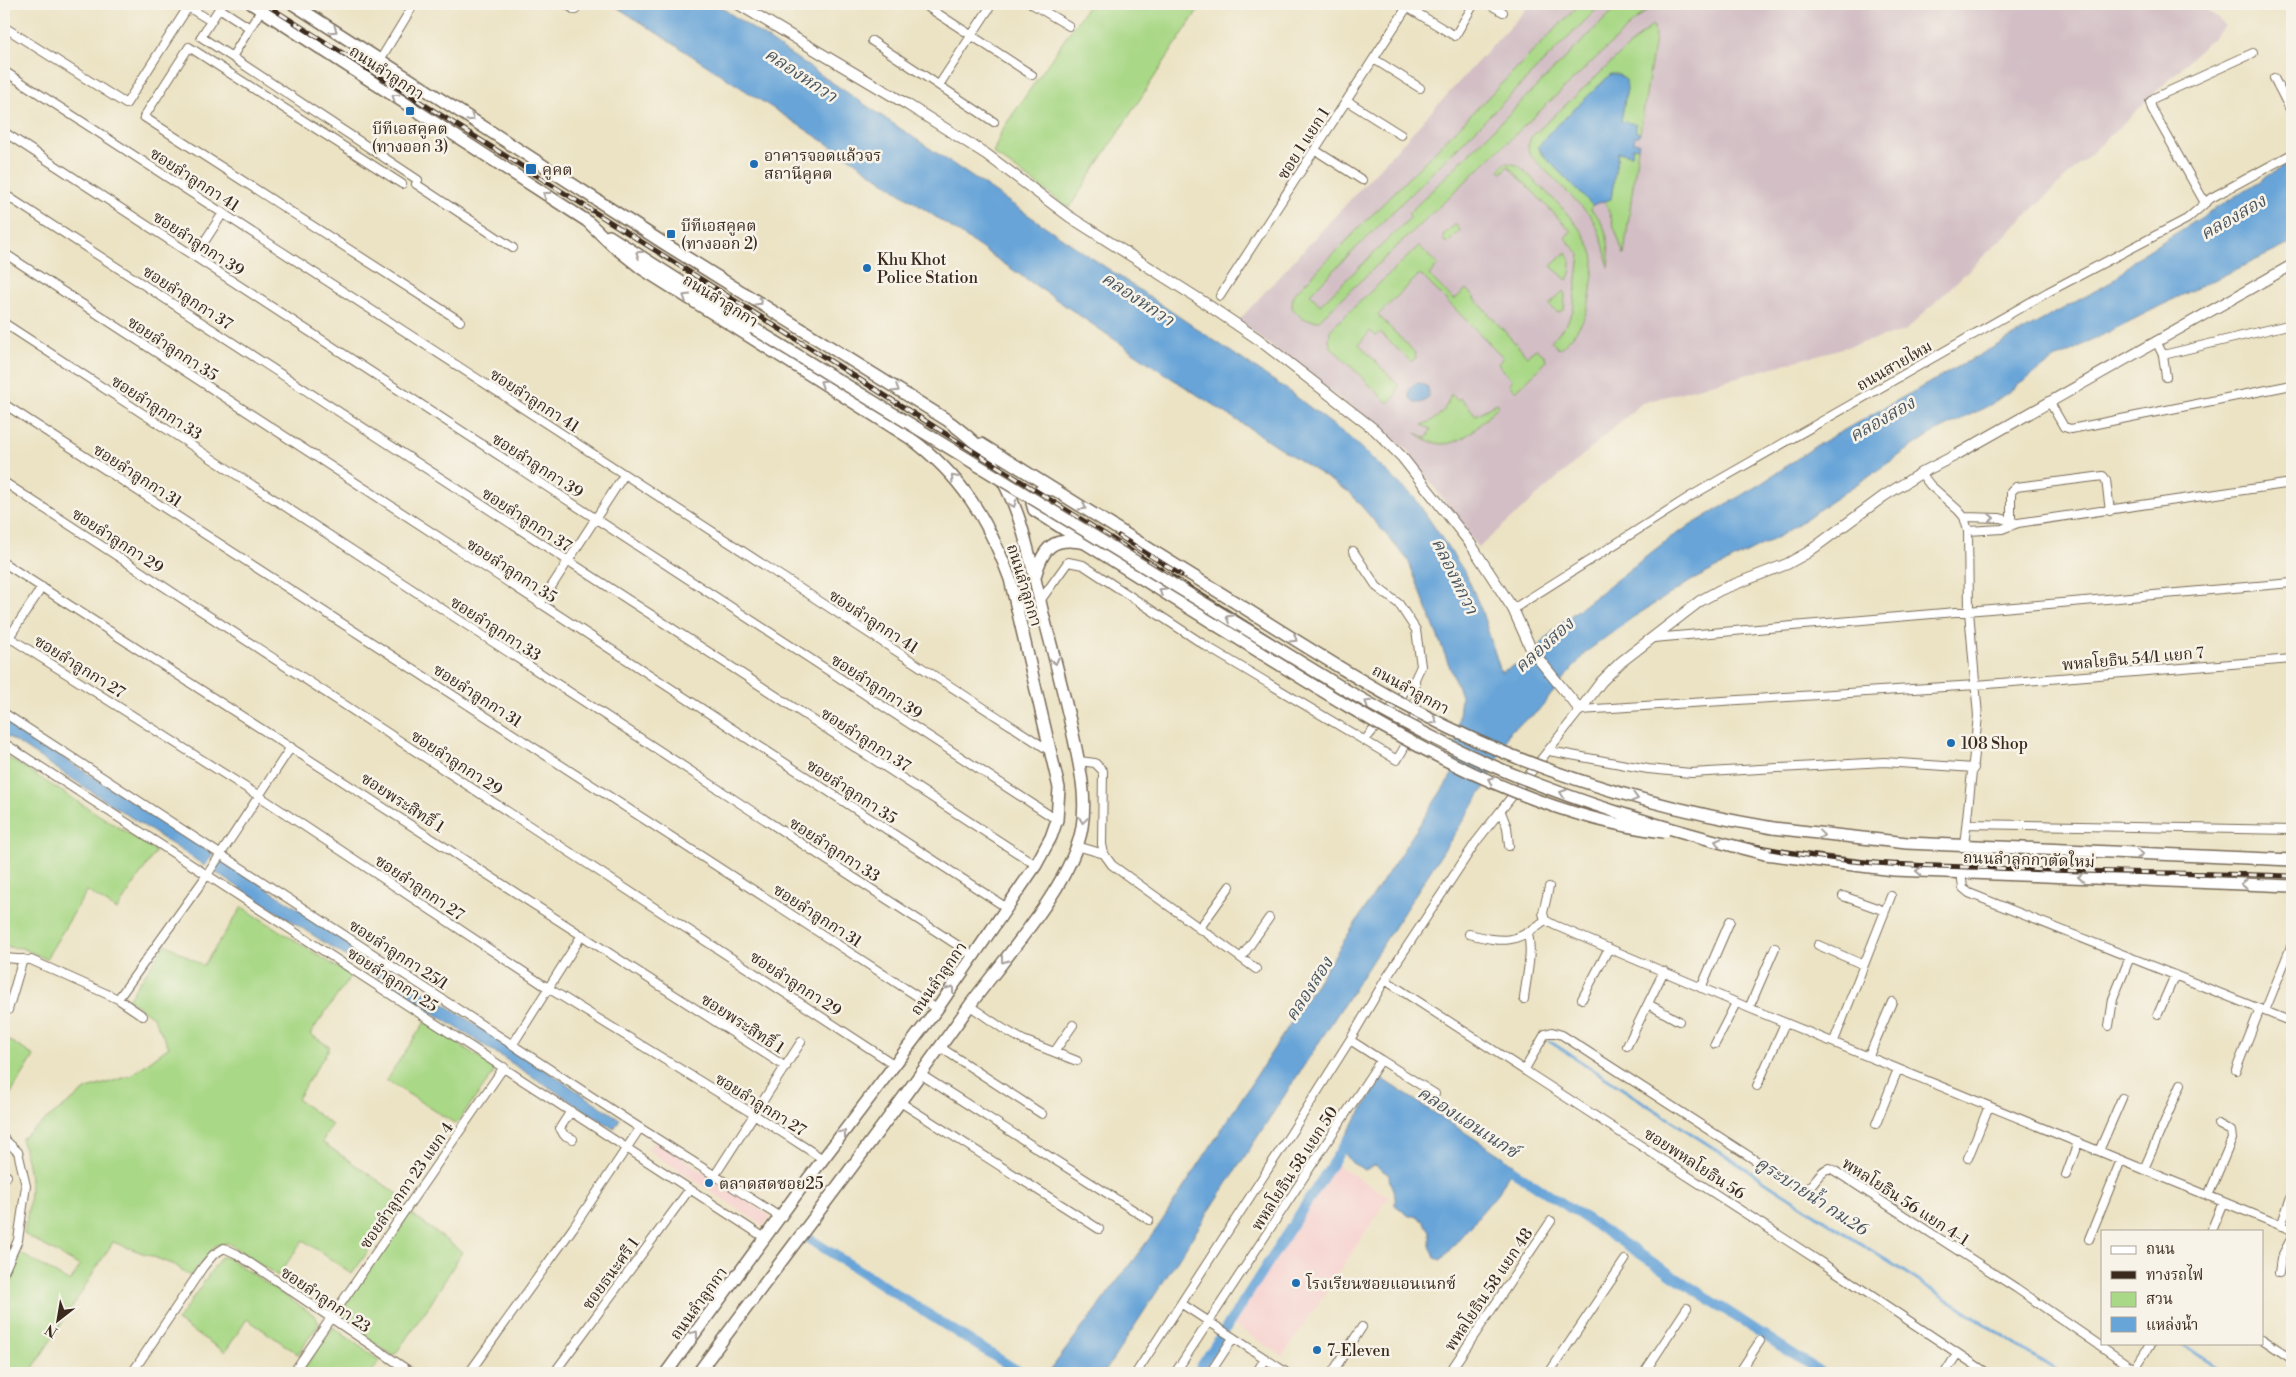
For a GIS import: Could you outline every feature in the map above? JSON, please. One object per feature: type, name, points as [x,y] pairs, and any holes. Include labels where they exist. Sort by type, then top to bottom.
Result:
[{"type":"main road","name":"ถนนลำลูกกา","points":[[293,4],[658,239],[947,420],[983,451],[1004,482],[1018,518],[1079,761],[1084,813],[1072,862],[940,1048],[698,1373]]},
{"type":"main road","name":"ถนนลำลูกกา","points":[[256,7],[753,328],[1384,712],[1457,750],[1512,774],[1595,804],[1688,834],[1765,854]]},
{"type":"main road","name":"ถนนลำลูกกา","points":[[587,221],[612,246],[640,268],[910,438],[930,453],[961,485],[985,523],[1010,579],[1059,788],[1057,820],[1051,837],[1036,865],[937,1009],[823,1159],[666,1373]]},
{"type":"main road","name":"ถนนลำลูกกา","points":[[967,436],[1388,696],[1442,724],[1492,747],[1616,793],[1690,812],[1773,828]]},
{"type":"main road","points":[[1055,490],[1043,488],[1037,493],[1032,503],[1034,510],[1218,626],[1387,729],[1534,798],[1624,826],[1688,834]]},
{"type":"main road","points":[[1034,578],[1039,564],[1049,548],[1065,540],[1085,543]]},
{"type":"main road","name":"ถนนลำลูกกาตัดใหม่","points":[[1773,828],[1864,840],[2292,860]]},
{"type":"main road","name":"ถนนลำลูกกาตัดใหม่","points":[[1765,854],[1885,869],[2292,886]]},
{"type":"street","points":[[380,60],[414,4]]},
{"type":"street","points":[[566,4],[575,10]]},
{"type":"street","points":[[922,4],[1032,74]]},
{"type":"street","points":[[939,85],[992,4]]},
{"type":"street","points":[[1032,4],[1069,26]]},
{"type":"street","points":[[1408,6],[1455,36],[1474,4]]},
{"type":"street","points":[[1489,4],[1502,12]]},
{"type":"street","points":[[742,5],[986,154],[1070,217],[1258,339],[1358,415],[1402,457],[1470,543],[1513,609],[1532,651],[1580,710]]},
{"type":"street","points":[[4,27],[126,104],[189,6],[211,21]]},
{"type":"street","points":[[250,28],[220,6],[201,37],[418,180],[416,184],[513,248]]},
{"type":"street","name":"ซอย 1 แยก 1","points":[[1220,296],[1408,6]]},
{"type":"street","points":[[232,57],[250,28],[256,7]]},
{"type":"street","points":[[198,52],[206,40]]},
{"type":"street","points":[[872,41],[994,122]]},
{"type":"street","points":[[402,184],[189,47],[144,117],[460,321]]},
{"type":"street","points":[[2205,203],[2152,110],[2150,102],[2154,98],[2253,53]]},
{"type":"street","points":[[1374,59],[1420,88]]},
{"type":"street","name":"ซอยลำลูกกา 41","points":[[4,71],[1051,752]]},
{"type":"street","points":[[2274,78],[2292,113]]},
{"type":"street","points":[[1347,101],[1401,135]]},
{"type":"street","name":"ซอยลำลูกกา 39","points":[[4,132],[595,520],[1057,820]]},
{"type":"street","points":[[1315,150],[1362,180]]},
{"type":"street","name":"ถนนสายไหม","points":[[1513,609],[1691,496],[2048,292],[2187,219],[2212,198],[2292,154]]},
{"type":"street","name":"ซอยลำลูกกา 37","points":[[4,194],[567,562],[1036,865]]},
{"type":"street","points":[[195,256],[223,213]]},
{"type":"street","name":"ซอยลำลูกกา 35","points":[[4,253],[1007,908]]},
{"type":"street","points":[[1136,1373],[1350,1040],[1385,980],[1476,842],[1549,751],[1601,682],[1621,662],[1700,601],[1787,564],[1807,553],[1884,496],[1921,473],[2292,265]]},
{"type":"street","name":"ซอยลำลูกกา 33","points":[[4,323],[974,956]]},
{"type":"street","points":[[2163,354],[2292,324]]},
{"type":"street","points":[[2156,341],[2163,354],[2166,377]]},
{"type":"street","points":[[2049,401],[2064,427],[2070,429],[2292,386]]},
{"type":"street","name":"ซอยลำลูกกา 31","points":[[4,404],[937,1009]]},
{"type":"street","points":[[1921,473],[1930,485],[1964,517],[1968,531],[1969,611],[1978,716],[1974,768],[1964,846]]},
{"type":"street","points":[[540,604],[624,475]]},
{"type":"street","points":[[2013,523],[2011,492],[2016,487],[2100,475],[2106,480],[2110,511]]},
{"type":"street","name":"ซอยลำลูกกา 29","points":[[4,482],[895,1065]]},
{"type":"street","points":[[1968,531],[2002,529],[2013,523],[2110,511],[2292,483]]},
{"type":"street","points":[[1964,517],[2000,518],[2013,523]]},
{"type":"street","points":[[1353,551],[1377,587],[1399,604],[1416,630],[1421,666],[1415,679],[1365,740]]},
{"type":"street","points":[[1040,601],[1068,562],[1083,565],[1206,646],[1396,760],[1413,730],[1416,703],[1415,679]]},
{"type":"street","name":"ซอยพระสิทธิ์ 1","points":[[4,563],[786,1067]]},
{"type":"street","points":[[1653,638],[2292,583]]},
{"type":"street","points":[[4,644],[6,636],[42,587]]},
{"type":"street","name":"ซอยลำลูกกา 27","points":[[6,636],[259,796],[548,988],[823,1159]]},
{"type":"street","name":"พหลโยธิน 54/1 แยก 7","points":[[1580,710],[1976,685],[2292,659]]},
{"type":"street","name":"ซอยลำลูกกา 25/1","points":[[4,713],[640,1128],[780,1217]]},
{"type":"street","name":"ซอยลำลูกกา 25","points":[[4,743],[208,872],[689,1190],[765,1238]]},
{"type":"street","points":[[118,999],[220,855],[291,747]]},
{"type":"street","points":[[1549,751],[1648,769],[1691,773],[1884,762],[1974,768]]},
{"type":"street","points":[[1079,761],[1095,763],[1103,771],[1102,844],[1104,854],[1112,865],[1256,969]]},
{"type":"street","points":[[1501,812],[1507,827],[1509,846]]},
{"type":"street","points":[[1967,824],[2292,830]]},
{"type":"street","points":[[1077,846],[1104,854]]},
{"type":"street","points":[[1961,872],[1963,888],[1969,893],[2292,1022]]},
{"type":"street","points":[[1199,928],[1230,886]]},
{"type":"street","points":[[1545,920],[1543,913],[1549,886]]},
{"type":"street","points":[[1843,896],[1885,911]]},
{"type":"street","points":[[1834,1041],[1891,896]]},
{"type":"street","points":[[1241,958],[1269,918]]},
{"type":"street","points":[[1469,934],[1497,941],[1512,940],[1528,934],[1545,920]]},
{"type":"street","points":[[1545,920],[1736,1003],[1834,1041],[2292,1230]]},
{"type":"street","points":[[1701,988],[1730,921]]},
{"type":"street","points":[[1524,998],[1527,964],[1531,954],[1528,934]]},
{"type":"street","points":[[513,1044],[582,935]]},
{"type":"street","points":[[2236,1070],[2292,944]]},
{"type":"street","points":[[1818,945],[1864,965]]},
{"type":"street","points":[[1582,999],[1609,948]]},
{"type":"street","points":[[1749,1008],[1775,948]]},
{"type":"street","points":[[2109,1026],[2113,999],[2130,957]]},
{"type":"street","points":[[4,958],[31,960],[118,999],[143,1016]]},
{"type":"street","points":[[8,1010],[24,959]]},
{"type":"street","points":[[1628,1046],[1664,972]]},
{"type":"street","points":[[2158,1014],[2175,975]]},
{"type":"street","name":"ซอยพหลโยธิน 56","points":[[1385,980],[1840,1274],[1987,1373]]},
{"type":"street","points":[[1869,1056],[1892,1002]]},
{"type":"street","points":[[1715,1044],[1736,1003]]},
{"type":"street","points":[[1648,1004],[1679,1021]]},
{"type":"street","points":[[970,1006],[1023,1040],[1055,1051],[1076,1061]]},
{"type":"street","points":[[1757,1086],[1785,1023]]},
{"type":"street","points":[[1055,1051],[1073,1025]]},
{"type":"street","name":"พหลโยธิน 56 แยก 4-1","points":[[1525,1069],[1545,1034],[1552,1032],[1562,1035],[1803,1191],[1810,1188],[1823,1170],[1829,1168],[1835,1171],[2016,1288],[2136,1372]]},
{"type":"street","points":[[1350,1040],[1435,1094]]},
{"type":"street","points":[[715,1175],[801,1042]]},
{"type":"street","points":[[940,1048],[1042,1114]]},
{"type":"street","name":"พหลโยธิน 58 แยก 50","points":[[1175,1373],[1381,1060]]},
{"type":"street","name":"ซอยลำลูกกา 23 แยก 4","points":[[292,1373],[504,1067]]},
{"type":"street","points":[[1876,1124],[1898,1069]]},
{"type":"street","points":[[920,1074],[1149,1220]]},
{"type":"street","points":[[2144,1169],[2181,1084]]},
{"type":"street","points":[[2099,1150],[2122,1098]]},
{"type":"street","points":[[900,1102],[1099,1228]]},
{"type":"street","points":[[1968,1158],[1989,1106]]},
{"type":"street","points":[[572,1111],[560,1128],[564,1135],[573,1139]]},
{"type":"street","points":[[2208,1196],[2232,1139],[2230,1131],[2218,1124]]},
{"type":"street","points":[[468,1373],[628,1148],[640,1128]]},
{"type":"street","points":[[4,1140],[18,1152],[26,1186],[18,1240],[4,1272]]},
{"type":"street","points":[[2066,1175],[2078,1142]]},
{"type":"street","points":[[2089,1239],[2121,1160]]},
{"type":"street","name":"ซอยธนะศรี 1","points":[[554,1373],[689,1190]]},
{"type":"street","points":[[2281,1226],[2292,1194]]},
{"type":"street","points":[[2211,1230],[2224,1202]]},
{"type":"street","name":"พหลโยธิน 58 แยก 48","points":[[1449,1373],[1551,1221]]},
{"type":"street","points":[[2278,1273],[2281,1258],[2292,1237]]},
{"type":"street","name":"ซอยลำลูกกา 23","points":[[132,1373],[203,1267],[213,1255],[224,1248],[237,1254],[412,1373]]},
{"type":"street","points":[[1549,1373],[1625,1260]]},
{"type":"street","points":[[1182,1304],[1287,1373]]},
{"type":"street","points":[[1644,1373],[1687,1308]]},
{"type":"street","points":[[1332,1373],[1362,1328]]},
{"type":"street","points":[[1210,1373],[1231,1336]]},
{"type":"street","points":[[2264,1340],[2292,1359]]},
{"type":"street","points":[[1739,1373],[1760,1341]]},
{"type":"street","points":[[2136,1372],[2150,1344]]},
{"type":"street","points":[[1946,1373],[1957,1354]]},
{"type":"street","points":[[1256,1373],[1265,1359]]},
{"type":"shaded area","points":[[1531,4],[2202,4],[2225,26],[1905,331],[1642,403],[1478,548],[1407,450],[1238,321]]},
{"type":"shaded area","name":"ตลาดสดซอย25","points":[[655,1140],[770,1216],[764,1226],[648,1150]]},
{"type":"shaded area","name":"โรงเรียนซอยแอนเนกซ์","points":[[1337,1165],[1389,1197],[1283,1356],[1234,1325]]},
{"type":"green space","points":[[1089,4],[1202,4],[1069,208],[993,153],[1002,130]]},
{"type":"green space","points":[[1580,4],[1602,4],[1310,294],[1320,305],[1411,217],[1408,214],[1620,4],[1653,4],[1318,321],[1303,319],[1292,308],[1293,295]]},
{"type":"green space","points":[[1652,25],[1655,38],[1640,133],[1621,121],[1627,88],[1539,151],[1592,205],[1591,210],[1601,221],[1607,236],[1608,268],[1602,240],[1589,214],[1529,154],[1528,145],[1531,137]]},
{"type":"green space","points":[[1633,147],[1638,148],[1624,255],[1605,201],[1611,198],[1618,152],[1632,155]]},
{"type":"green space","points":[[1506,163],[1518,165],[1563,209],[1584,235],[1591,248],[1594,264],[1588,308],[1577,330],[1559,349],[1551,341],[1566,325],[1573,311],[1580,255],[1565,238],[1571,231],[1508,166],[1502,173],[1499,170]]},
{"type":"green space","points":[[1456,224],[1460,231],[1448,243],[1444,241],[1443,235]]},
{"type":"green space","points":[[1419,246],[1438,265],[1429,275],[1454,300],[1466,289],[1527,356],[1536,349],[1545,356],[1546,362],[1516,391],[1509,385],[1512,380],[1498,364],[1503,357],[1420,274],[1378,315],[1415,353],[1416,358],[1411,362],[1380,332],[1376,336],[1370,331],[1359,344],[1398,385],[1396,396],[1388,403],[1331,347],[1329,342],[1330,330]]},
{"type":"green space","points":[[1566,252],[1570,258],[1571,266],[1567,280],[1551,266]]},
{"type":"green space","points":[[1563,291],[1565,295],[1564,309],[1558,313],[1549,305]]},
{"type":"green space","points":[[1451,394],[1457,400],[1461,398],[1476,415],[1497,403],[1499,405],[1472,432],[1452,443],[1441,444],[1429,441],[1416,433],[1427,438],[1431,429],[1422,425],[1433,420],[1441,413],[1447,405]]},
{"type":"green space","points":[[4,755],[156,851],[117,910],[87,891],[46,959],[22,948],[4,947]]},
{"type":"green space","points":[[242,907],[351,976],[310,1034],[330,1047],[297,1099],[332,1125],[322,1142],[405,1199],[352,1274],[303,1240],[278,1276],[228,1243],[216,1245],[190,1276],[175,1265],[113,1242],[30,1373],[4,1373],[4,1277],[18,1252],[70,1282],[80,1266],[24,1234],[30,1197],[30,1175],[21,1139],[87,1089],[130,1076],[169,1047],[153,1017],[128,999],[166,944],[203,966]]},
{"type":"green space","points":[[425,1022],[495,1068],[493,1074],[456,1124],[386,1080]]},
{"type":"green space","points":[[4,1037],[34,1056],[4,1105]]},
{"type":"green space","points":[[410,1213],[462,1252],[431,1303],[394,1356],[340,1321],[337,1314]]},
{"type":"green space","points":[[221,1257],[228,1258],[314,1315],[319,1323],[298,1354],[247,1319],[225,1352],[177,1321]]},
{"type":"green space","points":[[333,1327],[380,1361],[371,1373],[301,1373]]},
{"type":"water","points":[[612,4],[716,4],[1286,389],[1350,438],[1414,497],[1466,574],[1481,609],[1501,672],[1527,659],[1560,624],[1671,537],[1762,483],[1817,445],[2113,281],[2136,258],[2292,161],[2292,243],[2174,299],[2055,359],[1990,405],[1931,434],[1780,536],[1691,581],[1632,618],[1586,652],[1537,712],[1509,732],[1487,784],[1104,1373],[1048,1373],[1158,1227],[1453,773],[1461,696],[1408,560],[1350,493],[1165,374],[851,159]]},
{"type":"water","points":[[1611,74],[1617,74],[1626,80],[1627,88],[1621,121],[1636,124],[1636,132],[1640,133],[1639,136],[1635,136],[1634,142],[1639,143],[1638,148],[1633,147],[1632,155],[1618,152],[1611,199],[1592,205],[1544,156],[1538,147],[1549,133]]},
{"type":"water","points":[[1415,383],[1423,383],[1429,389],[1429,397],[1423,403],[1415,403],[1409,397],[1409,389]]},
{"type":"water","points":[[4,720],[213,853],[205,866],[4,734]]},
{"type":"water","points":[[222,859],[620,1119],[614,1129],[215,872]]},
{"type":"water","points":[[1382,1079],[1514,1164],[1499,1192],[1441,1260],[1435,1258],[1430,1246],[1430,1231],[1423,1221],[1415,1216],[1409,1216],[1395,1205],[1395,1196],[1389,1175],[1375,1165],[1365,1170],[1352,1163],[1339,1146]]},
{"type":"waterway","name":"คูระบายน้ำ กม.26","points":[[1549,1041],[2060,1373]]},
{"type":"waterway","name":"คลองแอนเนกซ์","points":[[1197,1373],[1348,1139]]},
{"type":"waterway","name":"คลองแอนเนกซ์","points":[[1501,1163],[1822,1373]]},
{"type":"waterway","points":[[808,1238],[1021,1373]]},
{"type":"waterway","name":"คูระบายน้ำ กม.26","points":[[2182,1344],[2225,1373]]},
{"type":"railway","points":[[265,4],[1369,701],[1483,759],[1542,784],[1602,806],[1725,840],[1788,852],[1852,861],[1906,865],[2292,876]]},
{"type":"railway","points":[[1119,536],[1181,575]]},
{"type":"place","name":"บีทีเอสคูคต (ทางออก 3)","points":[[410,111]]},
{"type":"place","name":"อาคารจอดแล้วจร สถานีคูคต","points":[[754,164]]},
{"type":"place","name":"คูคต","points":[[531,169]]},
{"type":"place","name":"บีทีเอสคูคต (ทางออก 2)","points":[[671,234]]},
{"type":"place","name":"Khu Khot Police Station","points":[[867,268]]},
{"type":"place","name":"108 Shop","points":[[1951,743]]},
{"type":"place","name":"ตลาดสดซอย25","points":[[709,1183]]},
{"type":"place","name":"โรงเรียนซอยแอนเนกซ์","points":[[1296,1283]]},
{"type":"place","name":"7-Eleven","points":[[1317,1350]]},
{"type":"water label","name":"คลองหกวา","points":[[801,75]]},
{"type":"water label","name":"คลองสอง","points":[[2233,217]]},
{"type":"water label","name":"คลองหกวา","points":[[1138,299]]},
{"type":"water label","name":"คลองสอง","points":[[1882,419]]},
{"type":"water label","name":"คลองหกวา","points":[[1455,576]]},
{"type":"water label","name":"คลองสอง","points":[[1544,645]]},
{"type":"water label","name":"คลองสอง","points":[[1309,989]]}]
